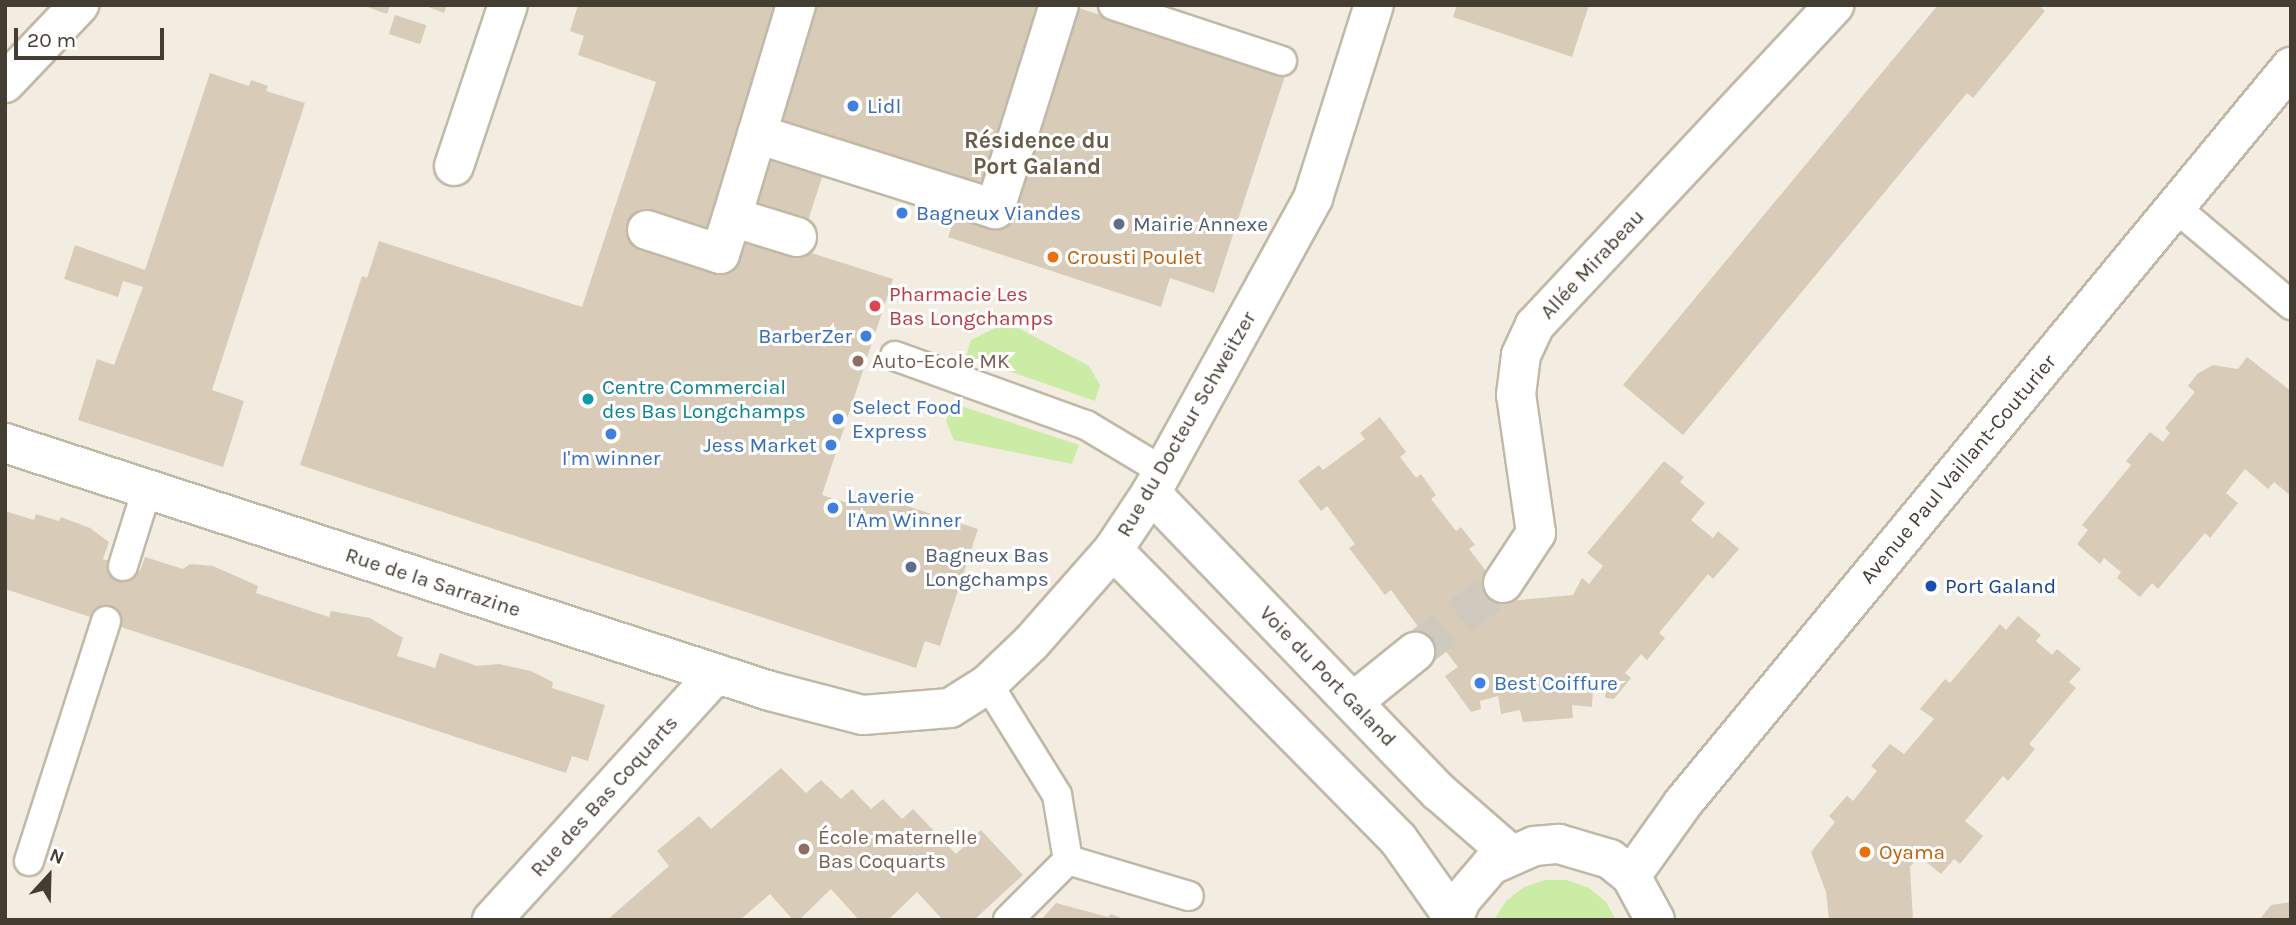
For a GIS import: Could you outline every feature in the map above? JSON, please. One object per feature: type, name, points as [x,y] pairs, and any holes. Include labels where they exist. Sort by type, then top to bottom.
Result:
[{"type":"street","points":[[5,83],[79,5]]},
{"type":"street","points":[[454,166],[508,5]]},
{"type":"street","points":[[647,230],[720,254],[796,5]]},
{"type":"street","points":[[757,134],[995,209],[1059,5]]},
{"type":"street","name":"Rue du Docteur Schweitzer","points":[[863,715],[950,708],[988,684],[1113,550],[1156,482],[1313,198],[1374,5]]},
{"type":"street","name":"Allée Mirabeau","points":[[1503,583],[1536,533],[1516,395],[1521,355],[1535,325],[1835,5]]},
{"type":"street","name":"Avenue Paul Vaillant-Couturier","points":[[1631,876],[1683,803],[2291,67]]},
{"type":"street","points":[[732,217],[796,237]]},
{"type":"street","name":"Rue de la Sarrazine","points":[[5,443],[716,674],[863,715]]},
{"type":"street","name":"Voie du Port Galand","points":[[1156,482],[1353,702],[1439,792],[1510,854]]},
{"type":"street","points":[[1113,550],[1398,839],[1454,919],[1475,881],[1510,854],[1559,844],[1586,848],[1631,876],[1655,920]]},
{"type":"street","points":[[1353,702],[1415,653]]},
{"type":"street","name":"Rue des Bas Coquarts","points":[[492,920],[716,674]]},
{"type":"lane","points":[[1113,5],[1282,61]]},
{"type":"lane","points":[[2175,207],[2291,305]]},
{"type":"lane","points":[[895,356],[1086,425],[1156,482]]},
{"type":"lane","points":[[123,566],[147,489]]},
{"type":"lane","points":[[29,861],[106,621]]},
{"type":"lane","points":[[988,684],[1057,795],[1068,860]]},
{"type":"lane","points":[[1068,860],[1189,896]]},
{"type":"lane","points":[[1008,920],[1068,860]]},
{"type":"green space","points":[[1007,322],[1089,366],[1100,385],[1095,401],[966,356],[971,340]]},
{"type":"green space","points":[[952,403],[1079,445],[1072,464],[954,440],[946,421]]},
{"type":"green space","points":[[1545,880],[1567,880],[1589,888],[1606,902],[1616,920],[1494,920],[1506,901],[1524,887]]},
{"type":"building","points":[[362,5],[390,5],[387,14]]},
{"type":"building","points":[[423,5],[447,5],[444,13]]},
{"type":"building","name":"Centre Commercial des Bas Longchamps","points":[[578,5],[1070,5],[1285,76],[1214,293],[1170,278],[1161,307],[948,237],[955,217],[823,174],[799,249],[893,279],[822,495],[857,506],[861,491],[978,529],[940,646],[925,641],[916,668],[300,465],[362,276],[367,278],[379,241],[582,307],[656,82],[578,55],[584,36],[570,31]]},
{"type":"building","points":[[1457,5],[1589,5],[1572,57],[1453,17]]},
{"type":"building","points":[[1938,5],[2038,5],[2045,11],[1973,98],[1967,93],[1683,435],[1623,385]]},
{"type":"building","points":[[395,15],[426,25],[420,44],[389,34]]},
{"type":"building","points":[[210,73],[249,86],[251,80],[268,86],[266,91],[305,103],[212,390],[244,401],[223,467],[78,420],[97,359],[114,365],[143,287],[123,281],[118,297],[64,279],[75,245],[145,270]]},
{"type":"building","points":[[2247,357],[2291,391],[2291,496],[2274,482],[2268,489],[2245,469],[2226,493],[2238,503],[2210,538],[2205,533],[2158,589],[2152,583],[2140,597],[2117,578],[2121,572],[2104,558],[2100,564],[2077,544],[2088,530],[2082,525],[2131,465],[2126,461],[2150,432],[2163,442],[2170,433],[2165,428],[2195,392],[2188,386],[2197,374],[2213,365],[2238,369]]},
{"type":"building","points":[[1380,417],[1406,452],[1400,457],[1416,478],[1421,474],[1436,495],[1431,499],[1456,531],[1461,527],[1475,545],[1469,549],[1509,601],[1573,595],[1582,578],[1589,584],[1603,566],[1587,553],[1664,461],[1684,477],[1680,482],[1705,503],[1691,520],[1713,538],[1718,531],[1739,549],[1713,579],[1708,574],[1659,633],[1665,638],[1647,660],[1641,654],[1625,673],[1631,678],[1614,699],[1605,698],[1606,690],[1593,689],[1592,707],[1572,705],[1573,718],[1523,722],[1520,710],[1501,714],[1498,696],[1480,701],[1481,709],[1471,712],[1445,676],[1458,667],[1443,648],[1431,657],[1413,634],[1419,628],[1391,590],[1385,595],[1349,548],[1355,544],[1327,506],[1321,511],[1298,481],[1319,465],[1323,470],[1365,439],[1360,433]]},
{"type":"building","points":[[5,511],[34,520],[36,514],[59,521],[61,517],[90,528],[109,542],[103,559],[140,571],[145,557],[183,569],[190,564],[213,566],[258,586],[256,593],[329,617],[331,611],[370,618],[403,638],[397,656],[435,668],[440,653],[477,666],[499,664],[531,671],[553,682],[552,688],[605,705],[588,761],[572,756],[566,773],[5,589]]},
{"type":"building","points":[[2018,616],[2041,635],[2036,641],[2052,655],[2057,649],[2081,669],[2069,682],[2076,688],[2029,744],[2035,749],[2008,781],[2003,776],[1965,821],[1983,836],[1960,864],[1954,859],[1941,874],[1919,856],[1910,867],[1913,920],[1829,920],[1826,892],[1811,852],[1835,822],[1829,816],[1847,796],[1853,801],[1877,771],[1871,766],[1890,744],[1904,754],[1934,719],[1920,709],[1945,679],[1950,683],[2000,624],[2006,630]]},
{"type":"building","points":[[781,768],[806,793],[821,780],[841,799],[852,789],[871,809],[883,799],[902,819],[913,809],[956,854],[981,830],[1023,875],[974,920],[943,920],[917,892],[888,920],[859,920],[831,889],[799,920],[793,920],[770,894],[740,920],[607,920],[669,866],[657,851],[699,816],[711,829]]},
{"type":"building","points":[[2291,902],[2291,920],[2259,920],[2271,905]]},
{"type":"building","points":[[1056,903],[1108,917],[1111,914],[1127,920],[1041,920]]},
{"type":"tunnel","points":[[1415,652],[1503,583]]},
{"type":"place","name":"Lidl","points":[[853,106]]},
{"type":"place","name":"Bagneux Viandes","points":[[902,213]]},
{"type":"place","name":"Mairie Annexe","points":[[1119,224]]},
{"type":"place","name":"Crousti Poulet","points":[[1053,257]]},
{"type":"place","name":"Pharmacie Les Bas Longchamps","points":[[875,306]]},
{"type":"place","name":"BarberZer","points":[[866,336]]},
{"type":"place","name":"Auto-Ecole MK","points":[[858,361]]},
{"type":"place","name":"Centre Commercial des Bas Longchamps","points":[[588,399]]},
{"type":"place","name":"Select Food Express","points":[[838,419]]},
{"type":"place","name":"I'm winner","points":[[611,434]]},
{"type":"place","name":"Jess Market","points":[[831,445]]},
{"type":"place","name":"Laverie l'Am Winner","points":[[833,508]]},
{"type":"place","name":"Bagneux Bas Longchamps","points":[[911,567]]},
{"type":"place","name":"Port Galand","points":[[1931,586]]},
{"type":"place","name":"Best Coiffure","points":[[1480,683]]},
{"type":"place","name":"École maternelle Bas Coquarts","points":[[804,849]]},
{"type":"place","name":"Oyama","points":[[1865,852]]},
{"type":"district","name":"Résidence du Port Galand","points":[[1037,154]]}]
